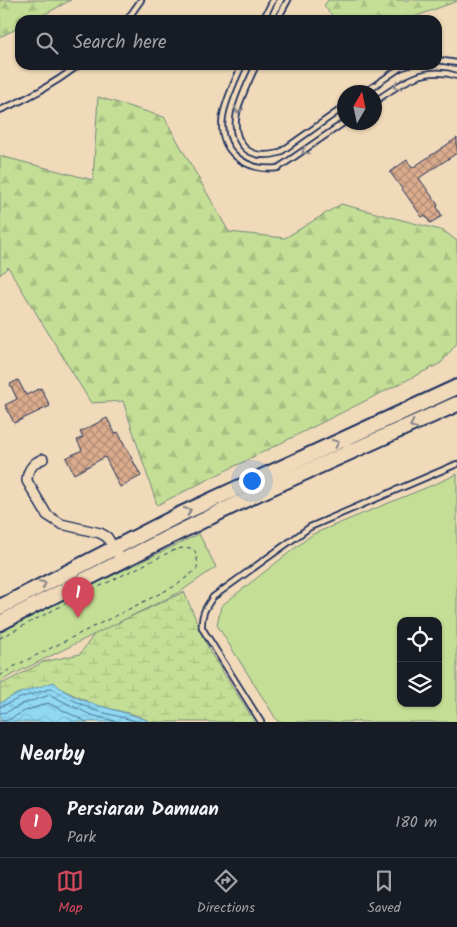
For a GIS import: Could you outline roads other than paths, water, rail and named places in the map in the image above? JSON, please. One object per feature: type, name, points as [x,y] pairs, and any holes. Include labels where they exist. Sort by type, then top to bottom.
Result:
[{"type":"main road","points":[[0,607],[114,547],[188,511],[457,388]]},
{"type":"main road","points":[[0,623],[259,493],[457,404]]},
{"type":"street","points":[[43,459],[39,460],[29,470],[27,481],[47,515],[61,524],[100,533],[108,537],[122,561]]},
{"type":"lane","points":[[130,15],[141,0]]},
{"type":"lane","points":[[266,15],[273,0]]},
{"type":"lane","points":[[280,15],[288,0]]},
{"type":"lane","points":[[442,61],[457,63]]},
{"type":"lane","points":[[0,110],[17,104],[72,70]]},
{"type":"lane","points":[[240,70],[225,107],[223,130],[231,151],[249,165],[269,169],[278,168],[337,128]]},
{"type":"lane","points":[[254,70],[234,123],[240,142],[256,155],[280,153],[337,112]]},
{"type":"lane","points":[[375,85],[398,70]]},
{"type":"lane","points":[[382,96],[400,84],[420,75],[443,73],[457,76]]},
{"type":"lane","points":[[261,722],[202,628],[202,616],[206,606],[213,597],[310,527],[457,464]]},
{"type":"water","points":[[54,682],[63,690],[86,701],[151,722],[0,722],[0,703],[17,694]]},
{"type":"place","name":"Persiaran Damuan","points":[[78,618]]}]
